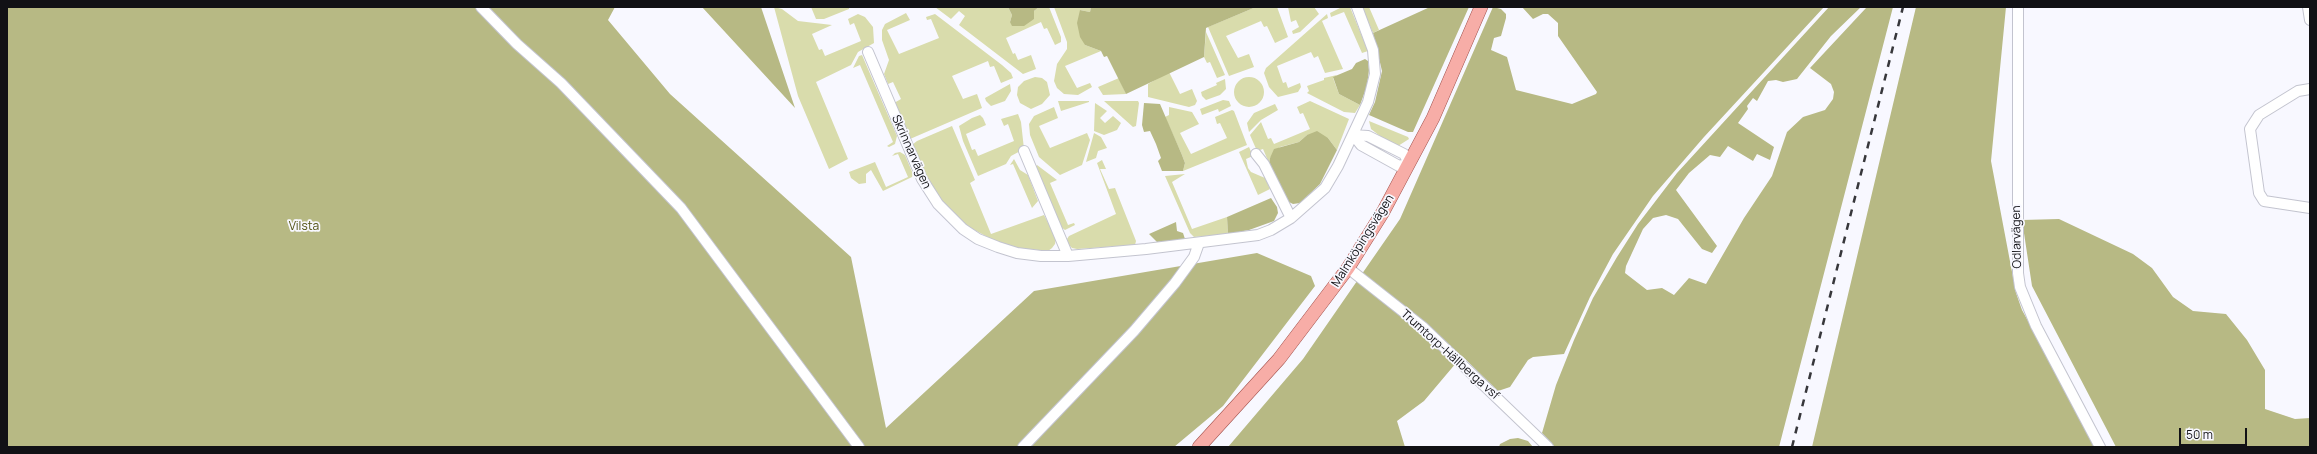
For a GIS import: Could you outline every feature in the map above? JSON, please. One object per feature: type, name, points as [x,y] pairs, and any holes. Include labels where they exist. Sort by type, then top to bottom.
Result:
[{"type":"main road","name":"Malmköpingsvägen","points":[[1199,447],[1279,359],[1348,268],[1383,212],[1409,163],[1455,70],[1482,7]]},
{"type":"street","points":[[481,7],[517,44],[560,83],[681,208],[859,447]]},
{"type":"street","name":"Skrinnarvägen","points":[[868,52],[922,179],[938,204],[950,217],[978,239],[998,247],[1017,253],[1041,256],[1068,256],[1199,243],[1258,235],[1272,230],[1291,218],[1325,188],[1353,135],[1368,102],[1375,74],[1373,50],[1357,7]]},
{"type":"street","name":"Odlarvägen","points":[[2018,7],[2018,273],[2020,287],[2036,326],[2100,447]]},
{"type":"street","points":[[2308,7],[2310,20]]},
{"type":"street","points":[[2310,89],[2298,91],[2259,114],[2250,128],[2258,193],[2264,201],[2310,208]]},
{"type":"street","points":[[1353,135],[1361,145],[1399,166],[1409,163]]},
{"type":"street","points":[[1024,151],[1068,256]]},
{"type":"street","points":[[1256,154],[1291,218]]},
{"type":"street","points":[[1023,447],[1139,325],[1194,257],[1199,243]]},
{"type":"street","name":"Trumtorp-Hällberga vsf","points":[[1348,268],[1424,328],[1548,447]]},
{"type":"green space","name":"Vilsta","points":[[7,7],[615,7],[608,20],[670,94],[851,257],[886,428],[1034,291],[1257,253],[1311,276],[1315,286],[1223,406],[1174,447],[7,447]]},
{"type":"green space","points":[[702,7],[761,7],[795,108]]},
{"type":"green space","points":[[774,7],[782,9],[798,21],[832,25],[812,34],[819,50],[822,49],[825,56],[861,41],[854,23],[850,25],[848,19],[858,14],[865,17],[873,27],[874,43],[858,52],[851,65],[816,82],[848,159],[829,169],[798,96]]},
{"type":"green space","points":[[811,7],[849,7],[849,9],[824,19],[816,19]]},
{"type":"green space","points":[[935,7],[1008,7],[1012,15],[1010,22],[1034,19],[1034,11],[1039,7],[1049,7],[1061,37],[1061,42],[1055,45],[1047,28],[1044,29],[1041,22],[1006,38],[1013,54],[1015,53],[1018,60],[1031,55],[1036,69],[1023,74],[959,25],[965,16],[959,11],[951,19]]},
{"type":"green space","points":[[1008,7],[1039,7],[1034,11],[1034,19],[1024,26],[1012,26],[1010,22],[1012,15]]},
{"type":"green space","points":[[1054,7],[1091,7],[1090,12],[1080,10],[1085,45],[1101,51],[1065,66],[1077,88],[1090,83],[1092,87],[1078,95],[1064,94],[1057,88],[1054,81],[1057,64],[1067,49],[1067,42]]},
{"type":"green space","points":[[1091,7],[1256,7],[1206,28],[1204,57],[1126,94],[1107,56],[1104,57],[1101,51],[1085,45],[1080,37],[1077,23],[1080,10],[1090,12]]},
{"type":"green space","points":[[1256,7],[1277,7],[1288,37],[1275,43],[1267,26],[1264,27],[1261,21],[1226,36],[1238,58],[1249,54],[1254,67],[1229,76],[1208,27]]},
{"type":"green space","points":[[1288,7],[1314,7],[1319,14],[1300,32],[1293,34],[1292,31],[1299,27],[1296,20],[1291,22]]},
{"type":"green space","points":[[1342,7],[1350,7],[1368,51],[1362,53],[1344,12],[1331,17],[1330,13]]},
{"type":"green space","points":[[1362,7],[1369,7],[1379,30],[1373,33]]},
{"type":"green space","points":[[1430,7],[1469,7],[1413,132],[1408,132],[1369,115],[1375,102],[1382,71],[1373,33]]},
{"type":"green space","points":[[1493,7],[1501,9],[1506,14],[1506,18],[1501,36],[1494,38],[1491,50],[1507,57],[1516,90],[1572,104],[1596,94],[1597,92],[1558,36],[1558,23],[1548,14],[1543,14],[1533,19],[1522,7],[1824,7],[1704,137],[1653,196],[1613,254],[1590,297],[1564,354],[1533,357],[1528,360],[1510,387],[1498,391],[1462,356],[1424,401],[1397,421],[1405,447],[1228,447],[1303,359],[1400,219]]},
{"type":"green space","points":[[1829,7],[1861,7],[1831,36],[1797,79],[1783,82],[1776,80],[1768,81],[1757,101],[1753,98],[1747,106],[1748,109],[1738,123],[1774,147],[1770,160],[1757,154],[1753,161],[1728,146],[1720,157],[1710,155],[1689,173],[1676,190],[1717,246],[1712,253],[1702,249],[1678,219],[1666,215],[1653,218],[1643,229],[1626,266],[1625,273],[1647,290],[1662,288],[1674,295],[1689,278],[1706,284],[1744,218],[1772,176],[1787,132],[1803,117],[1825,110],[1833,99],[1834,92],[1831,84],[1810,68],[1866,8],[1893,7],[1779,447],[1555,447],[1542,433],[1556,385],[1593,298],[1617,257],[1638,224],[1677,173]]},
{"type":"green space","points":[[1916,7],[2006,7],[1991,161],[2016,293],[2022,310],[2097,447],[1812,447]]},
{"type":"green space","points":[[906,13],[910,20],[887,30],[899,54],[939,38],[931,19],[927,20],[926,17],[935,14],[1002,65],[1011,73],[1013,78],[1001,83],[994,66],[990,67],[988,61],[952,76],[963,99],[977,94],[982,108],[910,139],[894,103],[901,99],[893,82],[888,84],[884,74],[889,60],[882,40],[882,30],[885,24]]},
{"type":"green space","points":[[1327,14],[1328,18],[1322,21],[1343,69],[1325,73],[1318,56],[1314,58],[1311,52],[1277,66],[1283,83],[1286,82],[1288,88],[1300,83],[1301,87],[1298,92],[1278,97],[1269,87],[1264,73],[1266,68]]},
{"type":"green space","points":[[1206,32],[1225,75],[1217,78],[1210,62],[1207,63],[1204,57]]},
{"type":"green space","points":[[862,55],[897,136],[895,144],[889,147],[887,146],[893,142],[860,65],[853,68],[859,56]]},
{"type":"green space","points":[[1365,59],[1368,61],[1369,70],[1367,86],[1360,105],[1339,94],[1333,77],[1352,69],[1356,63]]},
{"type":"green space","points":[[1169,72],[1180,94],[1192,89],[1197,101],[1195,105],[1189,107],[1148,97],[1148,84]]},
{"type":"green space","points":[[1337,75],[1333,78],[1339,94],[1360,105],[1355,113],[1344,112],[1307,93],[1309,91],[1307,86],[1324,80],[1324,78]]},
{"type":"green space","points":[[1035,77],[1042,78],[1047,82],[1050,95],[1042,104],[1031,109],[1020,103],[1017,95],[1018,87],[1024,81]]},
{"type":"green space","points":[[1249,77],[1260,81],[1264,92],[1260,103],[1249,107],[1238,103],[1234,92],[1238,81]]},
{"type":"green space","points":[[1119,78],[1126,94],[1103,95],[1098,87]]},
{"type":"green space","points":[[1225,79],[1226,89],[1220,95],[1206,100],[1202,96],[1201,92],[1217,85],[1216,83]]},
{"type":"green space","points":[[1010,84],[1011,91],[1005,101],[991,106],[986,101],[985,98]]},
{"type":"green space","points":[[1223,100],[1229,101],[1231,106],[1219,112],[1218,109],[1202,115],[1200,109]]},
{"type":"green space","points":[[1058,101],[1089,101],[1089,102],[1061,111]]},
{"type":"green space","points":[[1104,101],[1138,101],[1136,126],[1133,127]]},
{"type":"green space","points":[[1310,101],[1349,119],[1337,150],[1328,138],[1307,135],[1299,142],[1280,147],[1270,158],[1269,163],[1263,149],[1257,151],[1250,135],[1261,122],[1268,139],[1271,138],[1274,144],[1310,129],[1303,113],[1300,114],[1297,107]]},
{"type":"green space","points":[[1095,103],[1107,111],[1100,118],[1105,123],[1113,116],[1121,123],[1117,130],[1104,135],[1094,131]]},
{"type":"green space","points":[[1144,103],[1160,104],[1185,163],[1183,171],[1162,171],[1158,161],[1161,158],[1156,144],[1150,131],[1144,132],[1142,125]]},
{"type":"green space","points":[[1275,104],[1278,110],[1261,120],[1249,132],[1247,123],[1254,113]]},
{"type":"green space","points":[[1054,107],[1058,118],[1039,126],[1050,148],[1087,133],[1090,140],[1082,165],[1060,175],[1039,157],[1030,135],[1029,124],[1034,116]]},
{"type":"green space","points":[[1169,107],[1192,112],[1199,124],[1180,133],[1191,154],[1227,138],[1220,123],[1217,124],[1215,117],[1232,110],[1234,111],[1247,145],[1183,171],[1185,163],[1165,117],[1169,115]]},
{"type":"green space","points":[[1018,114],[1021,122],[1024,149],[1011,156],[1006,164],[978,176],[963,141],[959,126],[980,115],[983,118],[986,125],[966,134],[972,150],[975,149],[978,156],[1014,141],[1008,124],[1004,126],[1001,119]]},
{"type":"green space","points":[[1369,121],[1408,137],[1409,139],[1398,146],[1389,143],[1371,129]]},
{"type":"green space","points":[[952,126],[975,180],[970,183],[991,234],[1044,215],[1056,238],[1055,244],[1052,248],[1048,251],[1018,248],[995,241],[967,226],[935,193],[923,172],[912,145],[917,141]]},
{"type":"green space","points":[[1317,131],[1328,138],[1337,150],[1320,184],[1300,203],[1293,204],[1287,201],[1269,163],[1270,158],[1274,149],[1299,142],[1307,135]]},
{"type":"green space","points":[[1094,133],[1101,137],[1107,148],[1098,151],[1096,158],[1086,162]]},
{"type":"green space","points":[[1249,147],[1253,156],[1246,159],[1248,168],[1251,172],[1265,178],[1270,189],[1258,195],[1239,152]]},
{"type":"green space","points":[[900,152],[905,155],[913,174],[912,177],[883,191],[871,170],[866,174],[866,183],[859,184],[851,178],[849,172],[875,162],[886,187],[908,177],[898,154],[892,156],[895,153]]},
{"type":"green space","points":[[1014,159],[1020,170],[1028,175],[1038,201],[1032,208],[1013,164],[1010,165]]},
{"type":"green space","points":[[1102,160],[1106,169],[1100,169],[1109,189],[1115,188],[1136,241],[1135,245],[1077,249],[1072,248],[1068,244],[1067,239],[1069,236],[1116,214],[1097,163]]},
{"type":"green space","points":[[1037,165],[1057,180],[1050,183],[1068,225],[1074,223],[1075,225],[1065,230],[1061,227],[1035,167]]},
{"type":"green space","points":[[1185,174],[1172,182],[1192,229],[1227,217],[1228,234],[1194,237],[1190,233],[1165,176]]},
{"type":"green space","points":[[1271,198],[1277,207],[1278,213],[1274,221],[1249,230],[1228,234],[1227,217]]},
{"type":"green space","points":[[2059,219],[2133,254],[2152,268],[2173,297],[2193,311],[2226,314],[2247,340],[2265,370],[2265,409],[2295,419],[2310,418],[2310,447],[2116,447],[2032,286],[2022,220]]},
{"type":"green space","points":[[1176,222],[1177,231],[1183,233],[1185,239],[1157,242],[1149,234]]},
{"type":"green space","points":[[1518,438],[1528,441],[1533,447],[1499,447],[1500,444],[1510,439]]},
{"type":"railway","points":[[1792,447],[1903,7]]}]
